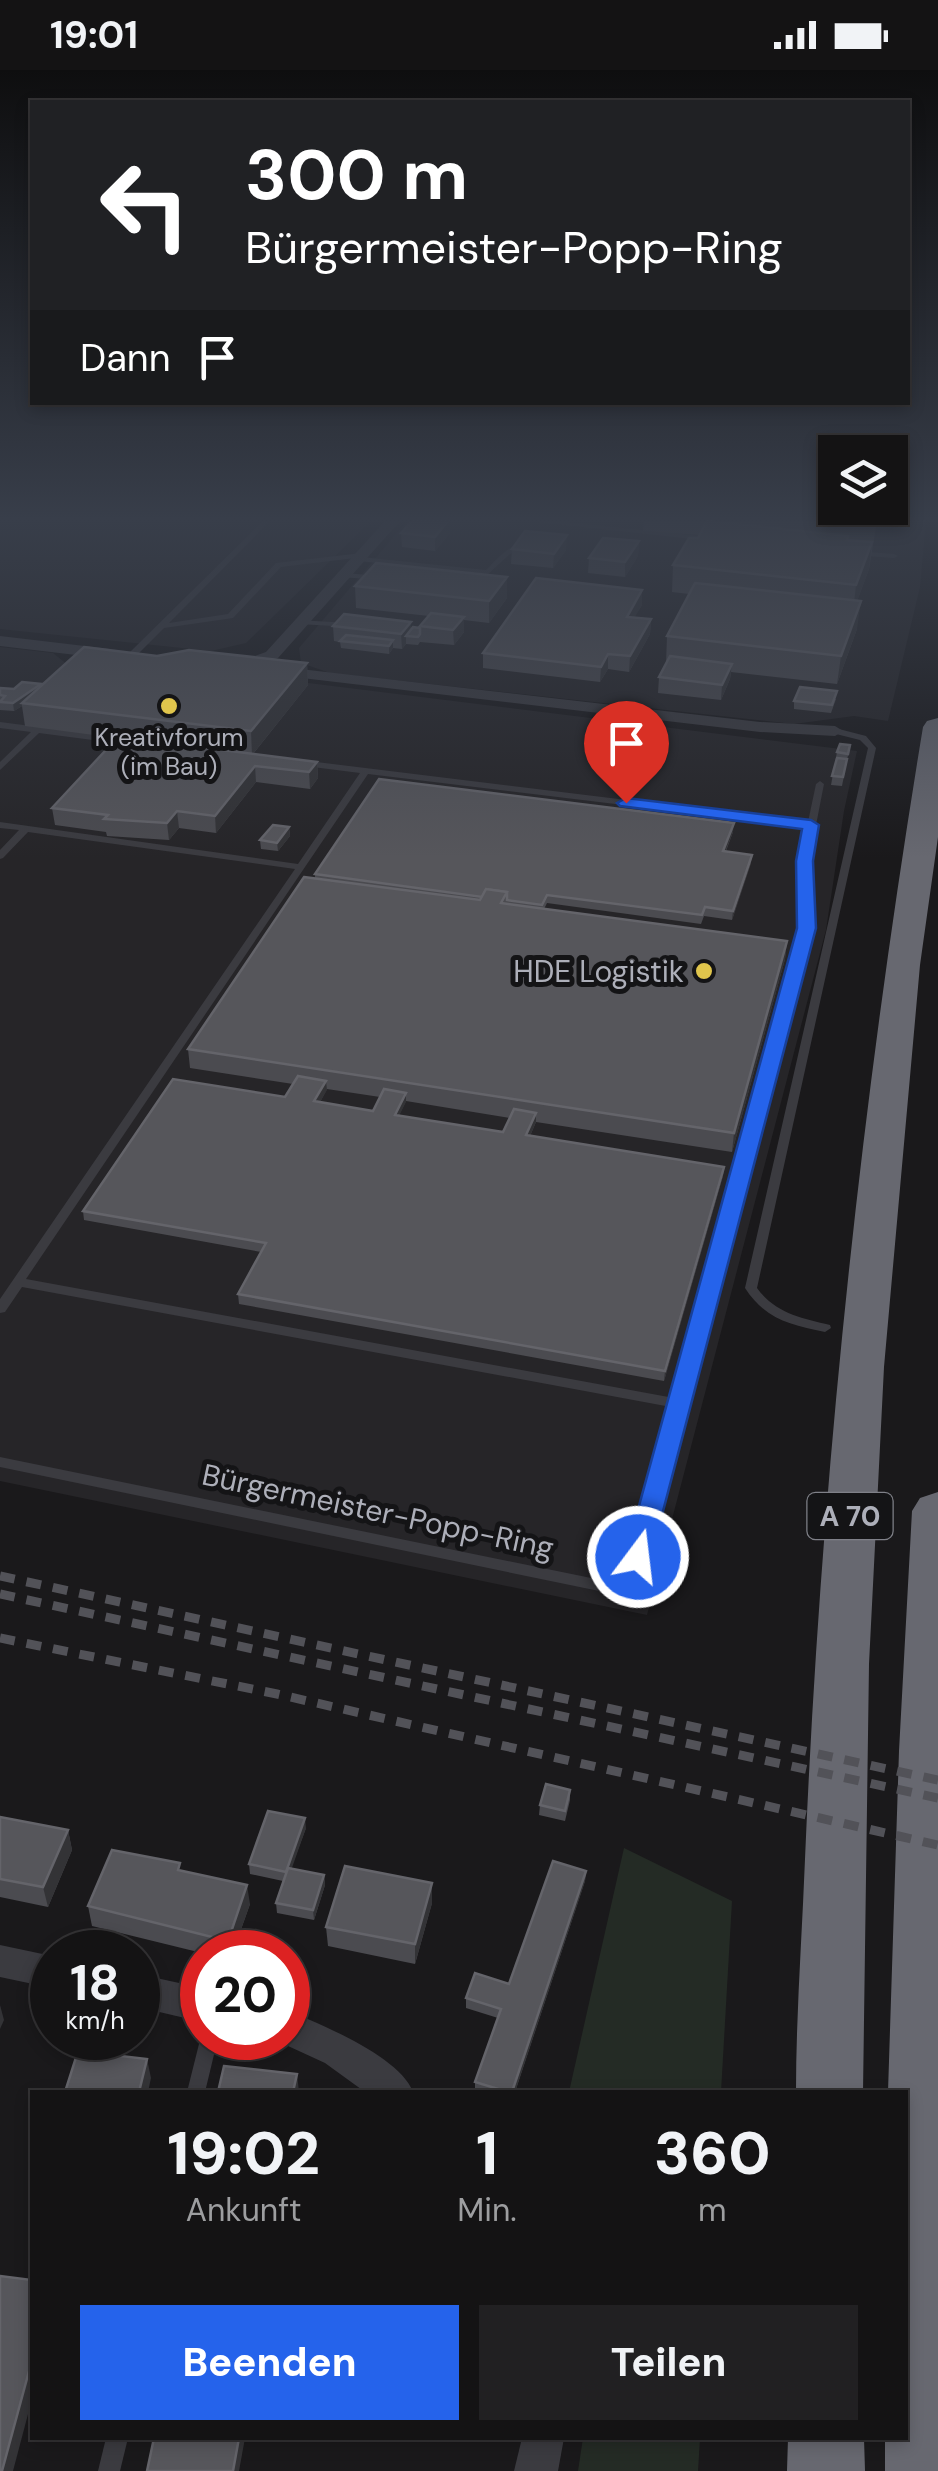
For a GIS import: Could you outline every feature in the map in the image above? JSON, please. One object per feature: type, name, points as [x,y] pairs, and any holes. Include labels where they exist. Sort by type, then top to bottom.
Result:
[{"type":"highway","name":"A 70","points":[[829,2090],[841,1664],[860,1367],[902,965],[938,726]]},
{"type":"highway","name":"A 70","points":[[924,2471],[920,2248],[924,1896],[938,1511]]},
{"type":"highway","points":[[826,2440],[826,2471]]},
{"type":"street","points":[[226,665],[256,663],[272,654],[290,633]]},
{"type":"street","points":[[0,641],[90,658],[139,657]]},
{"type":"street","points":[[256,663],[271,671],[835,731]]},
{"type":"street","points":[[0,1961],[30,1967]]},
{"type":"street","points":[[310,2039],[338,2052],[393,2090]]},
{"type":"street","points":[[536,2471],[543,2440]]},
{"type":"lane","points":[[139,657],[156,633]]},
{"type":"lane","points":[[20,728],[35,712]]},
{"type":"lane","points":[[0,725],[142,743]]},
{"type":"lane","points":[[0,767],[37,730]]},
{"type":"lane","points":[[824,1328],[775,1313],[758,1300],[751,1288],[872,748],[863,738],[835,731]]},
{"type":"lane","points":[[108,757],[123,741]]},
{"type":"lane","points":[[279,760],[811,825]]},
{"type":"lane","points":[[0,1309],[366,771]]},
{"type":"lane","name":"Bürgermeister-Popp-Ring","points":[[0,1462],[604,1586],[638,1557],[806,928],[804,861],[820,784]]},
{"type":"lane","points":[[40,830],[56,813]]},
{"type":"lane","points":[[0,825],[302,867]]},
{"type":"lane","points":[[0,856],[26,828]]},
{"type":"lane","points":[[18,1282],[679,1404]]},
{"type":"lane","points":[[196,2090],[204,2060]]},
{"type":"lane","points":[[109,2471],[117,2440]]},
{"type":"shaded area","points":[[39,633],[256,633],[246,643],[211,651]]},
{"type":"shaded area","points":[[312,633],[909,633],[888,721],[854,716],[794,724],[330,673],[301,663],[299,648]]},
{"type":"shaded area","points":[[0,647],[53,653],[68,665],[195,669],[857,751],[826,930],[647,1615],[0,1481]]},
{"type":"shaded area","points":[[624,1848],[732,1901],[721,2090],[569,2090]]},
{"type":"shaded area","points":[[583,2440],[700,2440],[698,2471],[578,2471]]},
{"type":"building","points":[[497,633],[643,633],[630,656],[608,654],[601,667],[483,653]]},
{"type":"building","points":[[669,633],[849,633],[841,656],[667,636]]},
{"type":"building","points":[[346,635],[393,640],[389,646],[340,641]]},
{"type":"building","name":"Kreativforum (im Bau)","points":[[84,647],[157,656],[189,650],[307,663],[251,731],[22,703]]},
{"type":"building","points":[[670,656],[732,664],[722,685],[659,677]]},
{"type":"building","points":[[22,682],[41,684],[13,703],[0,702],[5,696],[0,695],[0,688],[14,689]]},
{"type":"building","points":[[800,687],[837,691],[832,705],[794,701]]},
{"type":"building","points":[[118,737],[317,762],[309,772],[255,766],[215,816],[177,811],[167,823],[104,819],[108,815],[52,808]]},
{"type":"building","points":[[840,744],[850,745],[848,754],[837,752]]},
{"type":"building","points":[[837,758],[847,759],[843,777],[832,776]]},
{"type":"building","points":[[379,779],[734,823],[723,851],[752,855],[733,911],[705,907],[702,915],[547,895],[542,905],[507,900],[507,892],[486,889],[482,897],[315,874]]},
{"type":"building","points":[[273,825],[289,827],[277,843],[260,840]]},
{"type":"building","points":[[304,877],[480,900],[486,889],[507,892],[501,903],[787,941],[734,1133],[188,1049]]},
{"type":"building","points":[[298,1076],[326,1081],[314,1101],[373,1111],[384,1089],[406,1093],[395,1115],[503,1132],[514,1109],[536,1113],[526,1135],[724,1167],[665,1371],[238,1294],[266,1243],[83,1211],[173,1079],[285,1097]]},
{"type":"building","points":[[546,1784],[570,1790],[565,1811],[540,1805]]},
{"type":"building","points":[[268,1811],[305,1818],[286,1872],[249,1864]]},
{"type":"building","points":[[0,1817],[68,1830],[43,1887],[0,1879]]},
{"type":"building","points":[[112,1850],[180,1863],[178,1870],[247,1885],[232,1930],[184,1930],[88,1906]]},
{"type":"building","points":[[553,1861],[586,1871],[513,2090],[501,2090],[475,2082],[501,2009],[466,1998],[475,1973],[509,1984]]},
{"type":"building","points":[[345,1866],[432,1883],[415,1944],[326,1927]]},
{"type":"building","points":[[288,1868],[324,1875],[313,1910],[276,1903]]},
{"type":"building","points":[[75,2060],[147,2060],[139,2090],[66,2090]]},
{"type":"building","points":[[224,2066],[297,2074],[293,2090],[218,2090]]},
{"type":"building","points":[[0,2276],[30,2280],[30,2367],[0,2471]]},
{"type":"building","points":[[154,2440],[239,2440],[233,2471],[147,2471]]},
{"type":"railway","points":[[0,1576],[938,1780]]},
{"type":"railway","points":[[0,1594],[938,1798]]},
{"type":"railway","points":[[0,1638],[277,1694],[938,1845]]},
{"type":"place","name":"Kreativforum (im Bau)","points":[[169,706]]},
{"type":"place","name":"HDE Logistik","points":[[704,971]]},
{"type":"route","points":[[626,803],[811,825],[804,861],[806,928],[638,1557]]}]
